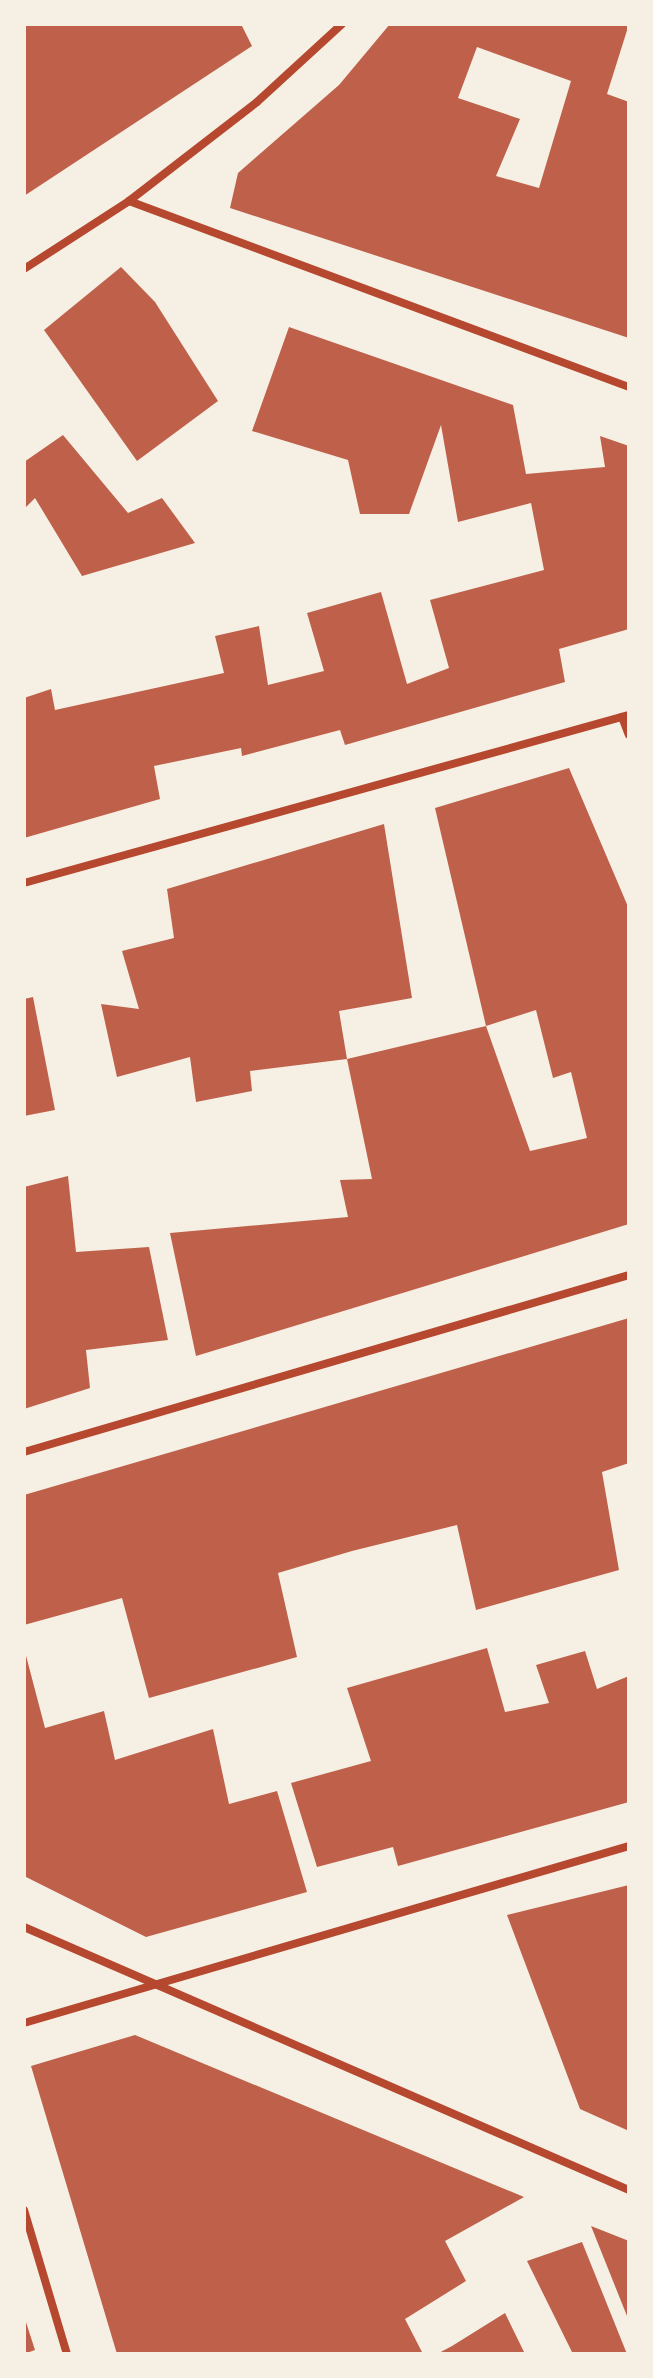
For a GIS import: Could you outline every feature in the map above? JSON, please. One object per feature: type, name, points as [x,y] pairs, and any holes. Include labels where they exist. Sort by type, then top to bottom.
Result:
[{"type":"street","points":[[24,269],[129,201],[257,102],[342,24]]},
{"type":"street","points":[[129,201],[629,387]]},
{"type":"street","points":[[24,883],[626,716],[629,735]]},
{"type":"street","points":[[24,1452],[629,1275]]},
{"type":"street","points":[[24,2023],[629,1846]]},
{"type":"street","points":[[24,1927],[154,1987],[629,2190]]},
{"type":"street","points":[[24,2210],[67,2354]]},
{"type":"building","points":[[24,24],[241,24],[252,46],[24,196]]},
{"type":"building","points":[[390,24],[629,24],[607,94],[629,102],[629,338],[230,208],[238,173],[339,85]],"holes":[[[477,47],[571,81],[539,188],[496,176],[520,119],[458,98]]]},
{"type":"building","points":[[121,267],[155,302],[218,401],[137,461],[44,330]]},
{"type":"building","points":[[289,327],[513,405],[526,474],[605,467],[600,436],[629,446],[629,629],[559,649],[565,682],[345,745],[340,730],[242,756],[241,748],[154,766],[160,799],[24,838],[24,698],[51,689],[55,710],[224,673],[215,636],[259,626],[268,685],[324,671],[307,613],[381,592],[407,684],[449,668],[430,600],[544,570],[531,503],[458,522],[441,425],[409,514],[360,514],[348,460],[252,431]]},
{"type":"building","points":[[63,435],[128,513],[162,498],[195,543],[82,576],[35,498],[24,509],[24,462]]},
{"type":"building","points":[[569,768],[629,909],[629,1224],[196,1356],[170,1233],[348,1217],[340,1180],[372,1179],[347,1059],[486,1026],[435,808]],"holes":[[[536,1010],[553,1078],[571,1072],[587,1138],[530,1151],[486,1026]]]},
{"type":"building","points":[[384,824],[412,998],[339,1011],[347,1059],[250,1071],[252,1091],[196,1102],[190,1057],[117,1077],[101,1004],[139,1009],[122,951],[174,938],[167,889]]},
{"type":"building","points":[[33,997],[55,1110],[24,1116],[24,999]]},
{"type":"building","points":[[68,1176],[76,1252],[149,1247],[168,1340],[86,1350],[90,1388],[24,1409],[24,1187]]},
{"type":"building","points":[[629,1318],[629,1463],[602,1472],[619,1570],[476,1610],[457,1525],[352,1551],[278,1573],[297,1657],[149,1698],[122,1598],[24,1625],[24,1495]]},
{"type":"building","points":[[24,1648],[45,1728],[104,1711],[115,1760],[213,1729],[229,1804],[277,1791],[307,1892],[146,1937],[24,1876]]},
{"type":"building","points":[[487,1648],[505,1712],[549,1703],[536,1665],[585,1651],[597,1689],[629,1676],[629,1802],[398,1866],[393,1847],[317,1867],[291,1783],[371,1761],[347,1688]]},
{"type":"building","points":[[629,1885],[629,2131],[580,2109],[507,1915]]},
{"type":"building","points":[[135,2035],[524,2197],[445,2241],[466,2281],[405,2319],[423,2354],[117,2354],[31,2066]]},
{"type":"building","points":[[591,2226],[629,2241],[629,2321]]},
{"type":"building","points":[[582,2242],[627,2354],[573,2354],[527,2261]]},
{"type":"building","points":[[505,2313],[525,2354],[437,2354],[452,2346]]},
{"type":"building","points":[[24,2316],[35,2350],[24,2354]]}]
